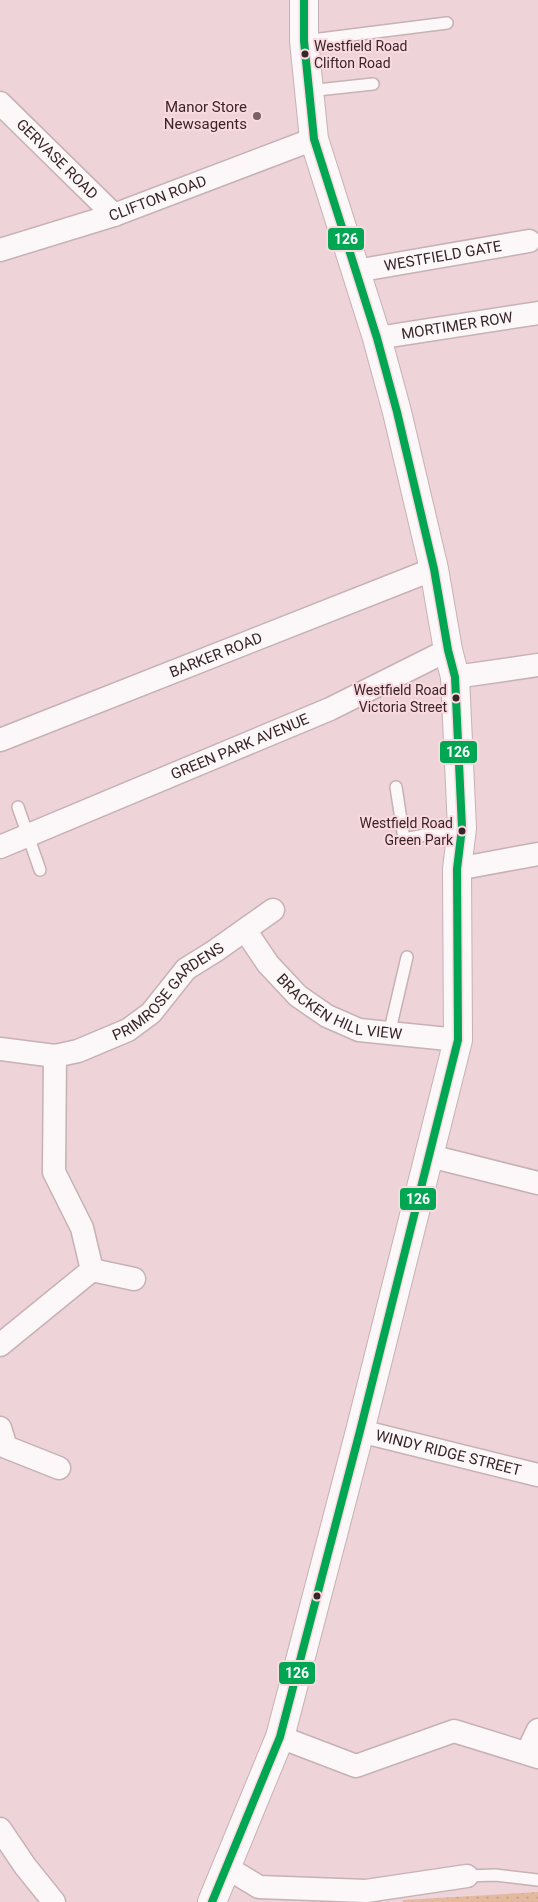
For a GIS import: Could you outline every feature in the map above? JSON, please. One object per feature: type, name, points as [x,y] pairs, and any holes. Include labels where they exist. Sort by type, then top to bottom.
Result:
[{"type":"main road","points":[[212,1902],[280,1737],[360,1431],[458,1040],[457,869],[462,828],[455,677],[448,650],[434,569],[397,412],[377,338],[314,139],[304,41],[304,0]]},
{"type":"street","name":"GERVASE ROAD","points":[[0,103],[114,215]]},
{"type":"street","name":"CLIFTON ROAD","points":[[0,250],[114,215],[314,139]]},
{"type":"street","name":"WESTFIELD GATE","points":[[356,271],[529,241]]},
{"type":"street","name":"MORTIMER ROW","points":[[377,338],[538,313]]},
{"type":"street","name":"BARKER ROAD","points":[[0,740],[434,569]]},
{"type":"street","name":"GREEN PARK AVENUE","points":[[0,847],[330,709],[448,650]]},
{"type":"street","points":[[455,677],[538,665]]},
{"type":"street","points":[[457,869],[538,854]]},
{"type":"street","name":"PRIMROSE GARDENS","points":[[0,1050],[54,1056],[78,1051],[128,1030],[151,1013],[186,969],[273,910]]},
{"type":"street","name":"BRACKEN HILL VIEW","points":[[245,930],[268,964],[298,996],[327,1016],[359,1030],[458,1040]]},
{"type":"street","points":[[54,1056],[54,1172],[82,1228],[92,1270]]},
{"type":"street","points":[[430,1156],[538,1183]]},
{"type":"street","points":[[92,1270],[134,1279]]},
{"type":"street","points":[[0,1345],[92,1270]]},
{"type":"street","name":"WINDY RIDGE STREET","points":[[360,1431],[538,1475]]},
{"type":"street","points":[[2,1441],[59,1468]]},
{"type":"street","points":[[280,1737],[356,1766],[454,1731],[533,1755],[538,1730]]},
{"type":"street","points":[[0,1829],[25,1866],[54,1902]]},
{"type":"street","points":[[226,1867],[259,1887],[366,1891],[467,1876]]},
{"type":"lane","points":[[304,41],[447,24]]},
{"type":"lane","points":[[308,91],[373,84]]},
{"type":"lane","points":[[396,787],[404,839],[462,828]]},
{"type":"lane","points":[[18,807],[40,870]]},
{"type":"lane","points":[[389,1034],[407,958]]},
{"type":"lane","points":[[467,1876],[495,1875],[538,1880]]},
{"type":"shaded area","points":[[538,1892],[538,1902],[403,1902],[403,1900]]},
{"type":"transit line","name":"126","points":[[212,1902],[280,1737],[360,1431],[458,1040],[457,869],[462,828],[455,677],[448,650],[434,569],[397,412],[377,338],[314,139],[304,41],[304,0]]},
{"type":"place","name":"Westfield Road Clifton Road","points":[[305,54]]},
{"type":"place","name":"Manor Store Newsagents","points":[[257,116]]},
{"type":"place","name":"Westfield Road Victoria Street","points":[[456,698]]},
{"type":"place","name":"Westfield Road Green Park","points":[[462,831]]}]
